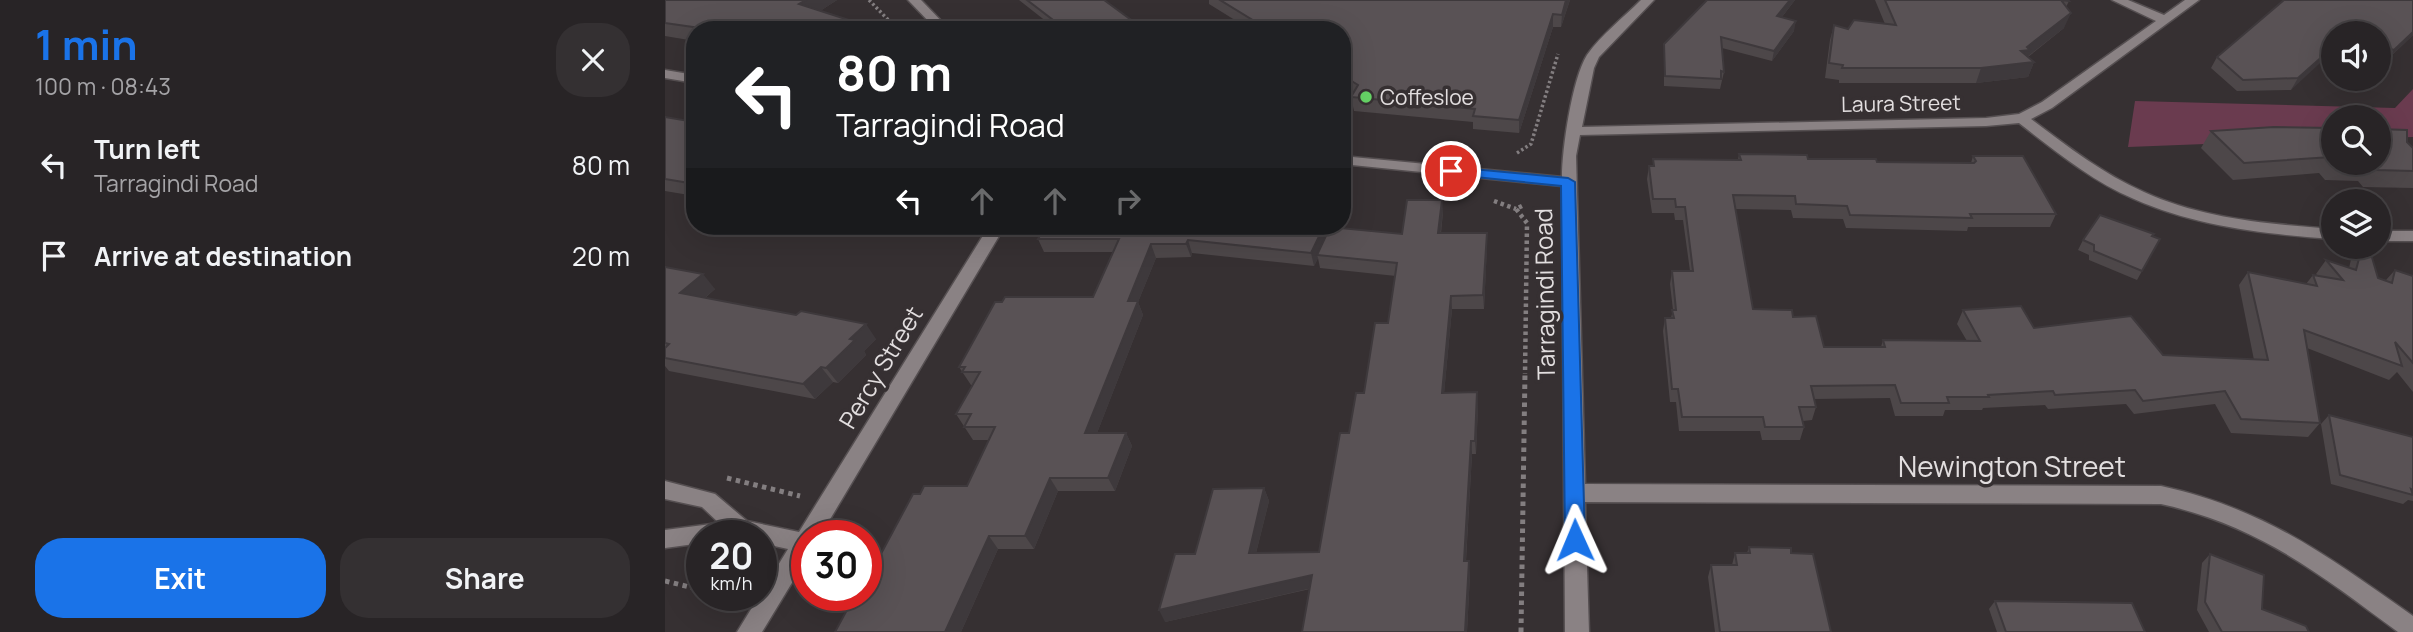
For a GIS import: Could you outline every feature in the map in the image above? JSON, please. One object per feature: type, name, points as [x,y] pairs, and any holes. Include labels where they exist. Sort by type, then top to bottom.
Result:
[{"type":"street","points":[[914,0],[935,21]]},
{"type":"street","points":[[1568,182],[1572,131],[1587,68],[1594,55],[1648,0]]},
{"type":"street","points":[[2118,0],[2165,20]]},
{"type":"street","name":"Laura Street","points":[[1572,131],[1986,122],[2022,118],[2047,105],[2193,0]]},
{"type":"street","points":[[665,74],[686,78]]},
{"type":"street","points":[[2022,118],[2113,183],[2153,200],[2187,211],[2262,227],[2321,233]]},
{"type":"street","name":"Tarragindi Road","points":[[1351,161],[1568,182],[1577,632]]},
{"type":"street","name":"Percy Street","points":[[818,520],[992,235]]},
{"type":"street","points":[[2391,236],[2413,236]]},
{"type":"street","points":[[665,490],[708,500],[731,520]]},
{"type":"street","name":"Newington Street","points":[[1574,493],[2161,495],[2212,506],[2274,533],[2413,629]]},
{"type":"street","points":[[665,539],[686,536]]},
{"type":"street","name":"Percy Street","points":[[749,632],[791,563]]},
{"type":"path","points":[[869,0],[889,21]]},
{"type":"path","points":[[1516,154],[1531,144],[1558,54]]},
{"type":"path","points":[[1521,632],[1527,223],[1516,209],[1522,206]]},
{"type":"path","points":[[715,475],[803,496]]},
{"type":"path","points":[[665,581],[686,586]]},
{"type":"shaded area","points":[[2413,89],[2413,137],[2391,138],[2391,108],[2395,108]]},
{"type":"shaded area","points":[[2135,101],[2321,106],[2321,139],[2128,147]]},
{"type":"building","points":[[665,0],[806,0],[799,4],[852,21],[686,21],[686,26],[665,23]]},
{"type":"building","points":[[1027,0],[1104,0],[1133,21],[1050,21],[1053,20]]},
{"type":"building","points":[[1220,0],[1566,0],[1562,15],[1553,14],[1519,120],[1473,116],[1475,109],[1351,97],[1358,85],[1351,81],[1351,21],[1254,21]]},
{"type":"building","points":[[1707,0],[1790,0],[1777,16],[1796,21],[1774,51],[1721,37],[1724,72],[1721,71],[1721,79],[1665,76],[1664,44]]},
{"type":"building","points":[[1885,0],[2061,0],[2071,13],[2027,47],[2030,50],[2021,51],[2034,62],[1981,68],[1842,68],[1843,65],[1829,63],[1834,25],[1848,29],[1854,20],[1896,25]]},
{"type":"building","points":[[2284,0],[2413,0],[2413,32],[2394,50],[2391,49],[2391,21],[2321,21],[2321,58],[2298,78],[2243,80],[2217,57]]},
{"type":"building","points":[[665,117],[686,120],[686,182],[665,179]]},
{"type":"building","points":[[2274,127],[2321,128],[2321,158],[2244,163],[2211,131]]},
{"type":"building","points":[[2391,129],[2407,130],[2407,142],[2413,148],[2413,171],[2391,170]]},
{"type":"building","points":[[1739,154],[1807,155],[1808,159],[1876,159],[1877,162],[1974,163],[1976,161],[1973,156],[2023,156],[2056,214],[1970,214],[1972,218],[1850,215],[1847,206],[1796,204],[1795,196],[1733,195],[1753,309],[1792,310],[1793,317],[1816,316],[1824,347],[1885,347],[1883,340],[1980,341],[1963,310],[2021,306],[2034,328],[2131,316],[2163,355],[2268,360],[2248,272],[2317,286],[2313,275],[2343,280],[2326,260],[2356,270],[2359,259],[2372,259],[2378,278],[2392,283],[2395,270],[2413,276],[2413,363],[2395,342],[2402,366],[2304,330],[2320,423],[2241,419],[2225,391],[2143,401],[2135,390],[2055,395],[2053,391],[1988,395],[1989,397],[1947,397],[1949,403],[1901,403],[1895,385],[1811,386],[1816,407],[1799,407],[1804,427],[1765,427],[1763,417],[1682,417],[1678,389],[1672,389],[1665,318],[1674,318],[1672,310],[1676,310],[1672,271],[1693,271],[1685,207],[1676,207],[1675,199],[1653,199],[1649,166],[1654,166],[1653,159],[1741,160]]},
{"type":"building","points":[[1407,200],[1442,200],[1438,233],[1487,233],[1483,295],[1451,296],[1442,393],[1477,392],[1475,441],[1471,441],[1464,561],[1469,561],[1465,632],[1302,632],[1312,575],[1159,610],[1175,554],[1195,554],[1213,489],[1264,488],[1249,553],[1319,552],[1340,433],[1349,433],[1356,393],[1364,393],[1375,323],[1388,323],[1397,263],[1317,255],[1326,235],[1351,235],[1351,229],[1402,234]]},
{"type":"building","points":[[2100,215],[2154,234],[2152,236],[2160,239],[2142,271],[2094,251],[2094,245],[2083,240]]},
{"type":"building","points":[[1040,235],[1320,235],[1311,253],[1188,240],[1186,244],[1151,244],[1128,301],[1138,301],[1085,433],[1126,433],[1108,478],[1050,478],[1025,536],[989,536],[945,632],[835,632],[846,611],[882,611],[882,552],[913,494],[920,494],[924,486],[967,486],[995,427],[964,427],[971,414],[956,414],[980,372],[962,372],[965,367],[959,367],[995,302],[1002,302],[1005,297],[1093,297],[1119,239],[1038,239]]},
{"type":"building","points":[[665,267],[703,274],[680,293],[796,315],[801,311],[866,324],[850,339],[855,340],[826,368],[821,367],[803,384],[665,358],[665,348],[669,344],[665,343]]},
{"type":"building","points":[[2329,415],[2413,437],[2413,495],[2340,475]]},
{"type":"building","points":[[1749,547],[1791,548],[1791,553],[1813,554],[1831,632],[1720,632],[1711,565],[1737,565],[1735,553],[1750,553]]},
{"type":"building","points":[[2210,554],[2264,575],[2262,609],[2306,626],[2309,632],[2222,632],[2205,602]]},
{"type":"building","points":[[1995,601],[2132,603],[2145,632],[2006,632]]},
{"type":"place","name":"Coffesloe","points":[[1366,97]]},
{"type":"route","points":[[1451,171],[1568,182],[1575,540]]}]
